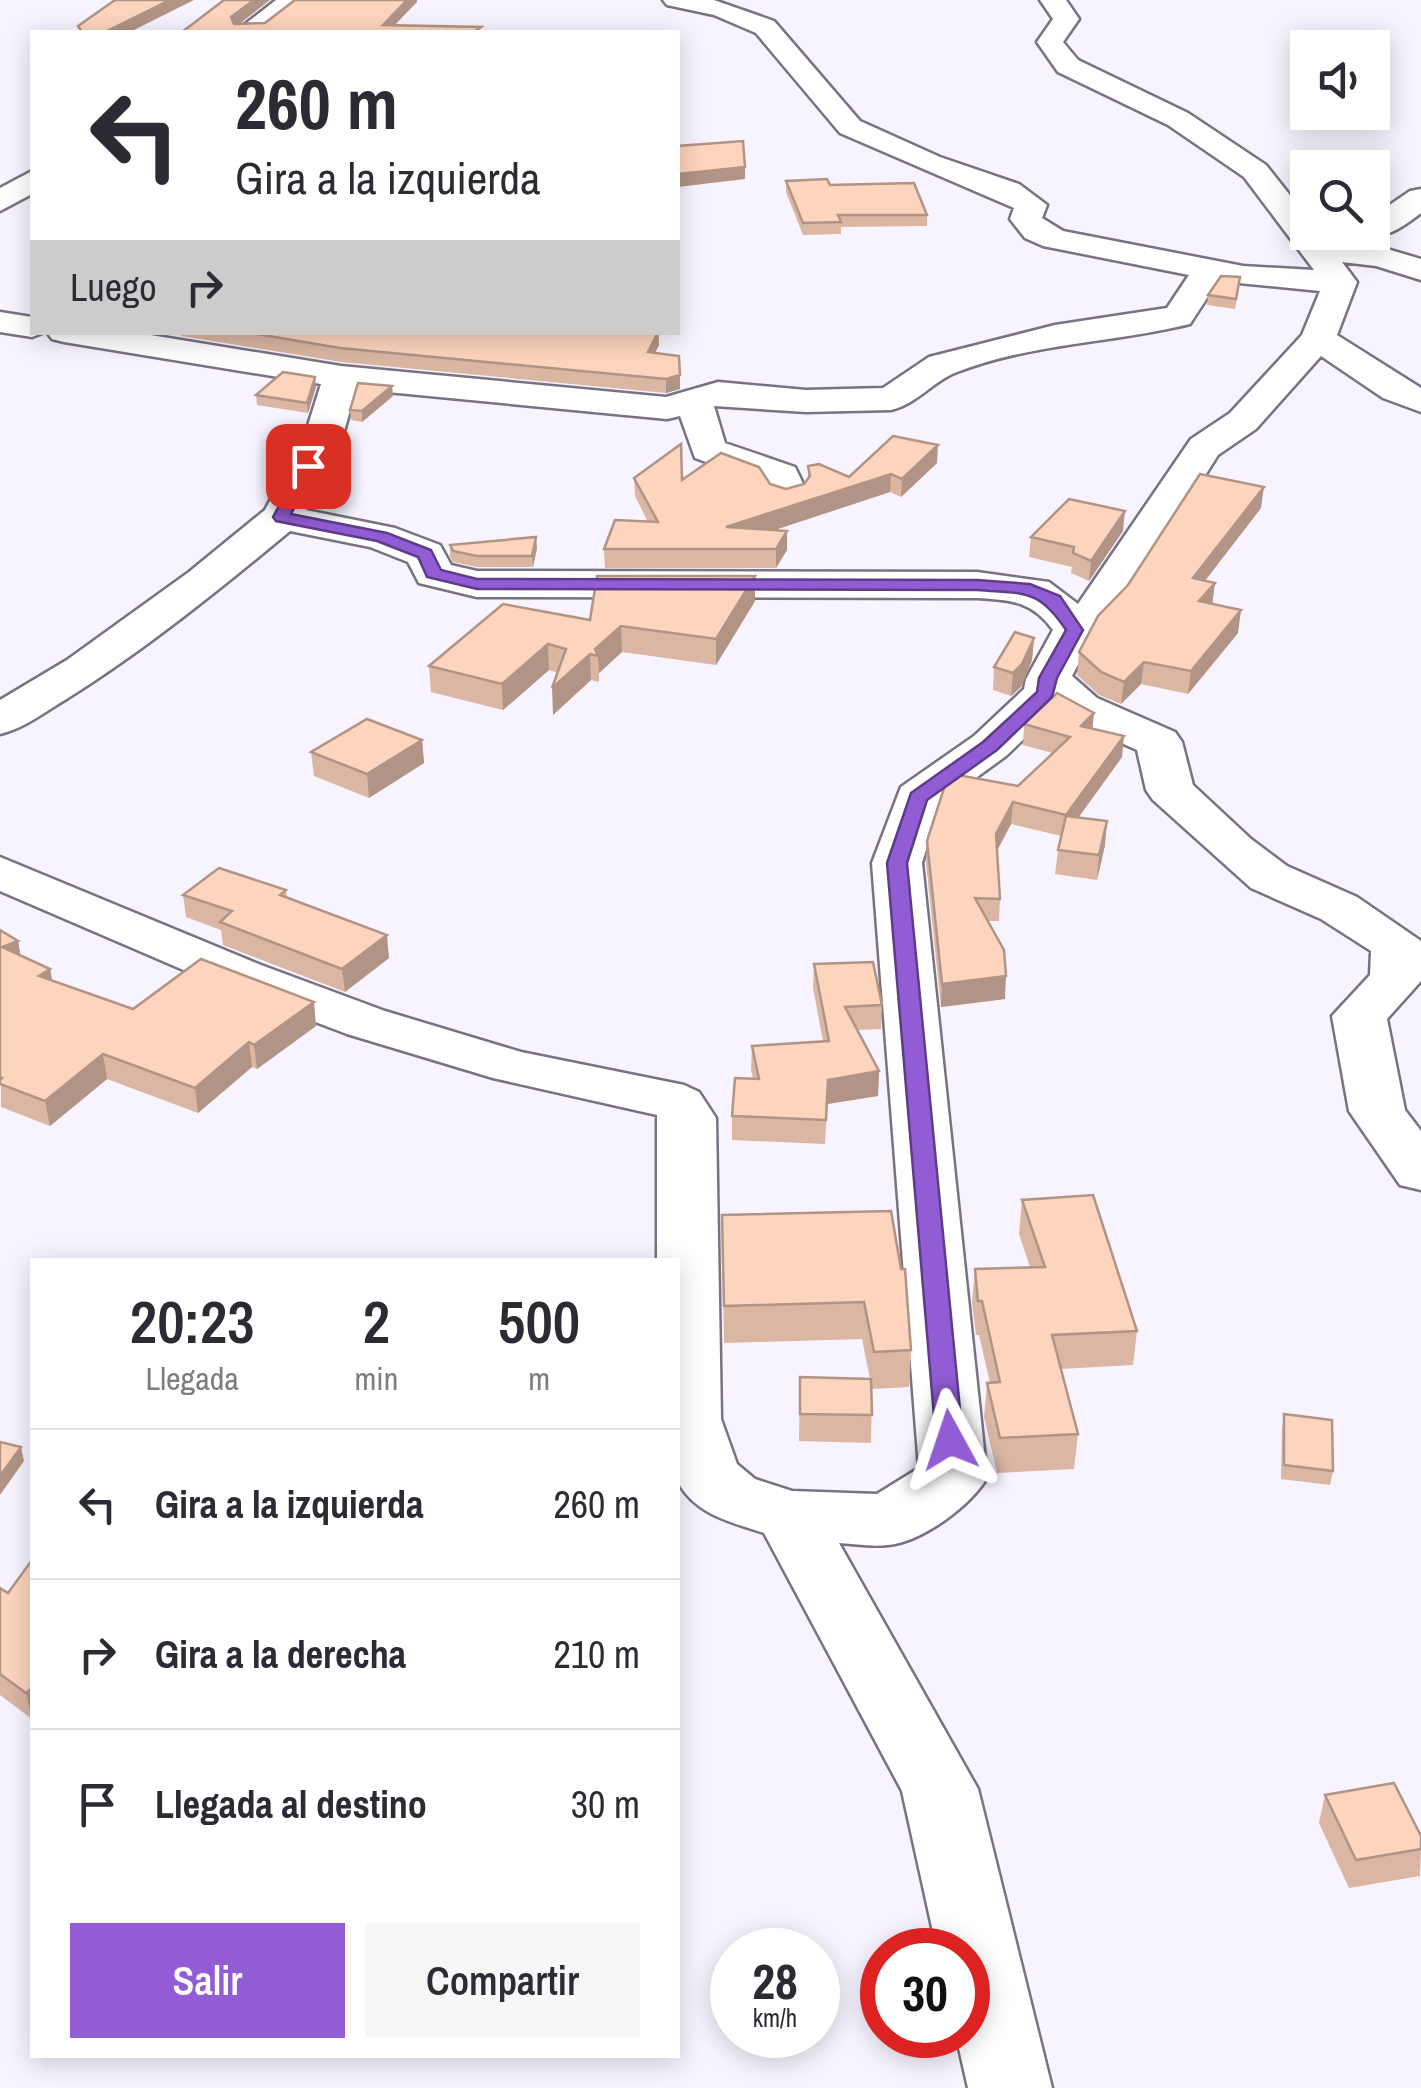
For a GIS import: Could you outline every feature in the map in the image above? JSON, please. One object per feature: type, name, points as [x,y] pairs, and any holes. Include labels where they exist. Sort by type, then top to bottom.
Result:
[{"type":"street","points":[[251,30],[292,0]]},
{"type":"street","points":[[676,0],[721,10],[764,27],[850,127],[929,163],[1008,191],[1030,206],[1026,219],[1036,231],[1209,270],[1340,282]]},
{"type":"street","points":[[1053,0],[1066,19],[1050,42],[1068,66],[1178,119],[1255,170],[1290,219]]},
{"type":"street","points":[[0,202],[30,181]]},
{"type":"street","points":[[1390,222],[1421,198]]},
{"type":"street","points":[[1312,250],[1340,282]]},
{"type":"street","points":[[1320,250],[1380,257],[1421,270]]},
{"type":"street","points":[[88,335],[341,377],[667,408],[718,393],[806,401],[891,399],[942,365],[1055,335],[1178,316],[1209,270]]},
{"type":"street","points":[[0,872],[168,945],[342,1012],[492,1062],[664,1096],[679,1104],[687,1118],[688,1419],[708,1477],[731,1496],[789,1516],[889,1520],[953,1478],[897,863],[918,798],[990,746],[1046,693],[1048,678],[1074,630],[1102,605],[1204,447],[1243,422],[1318,338],[1340,282]]},
{"type":"street","points":[[0,322],[30,328]]},
{"type":"street","points":[[1318,338],[1372,371],[1399,394],[1421,401]]},
{"type":"street","points":[[0,720],[83,669],[282,517],[324,435],[341,377]]},
{"type":"street","points":[[694,402],[708,450],[733,456],[758,473],[781,476],[780,483],[787,492]]},
{"type":"street","points":[[282,517],[381,537],[425,554],[434,574],[477,584],[977,585],[1030,590],[1054,599],[1074,630]]},
{"type":"street","points":[[1048,678],[1081,708],[1159,742],[1170,790],[1269,877],[1339,908],[1398,946],[1396,979],[1359,1016],[1378,1112],[1421,1172]]},
{"type":"street","points":[[789,1516],[940,1789],[1010,2088]]},
{"type":"building","points":[[115,0],[170,0],[109,30],[81,30],[78,26]]},
{"type":"building","points":[[224,0],[254,0],[231,17],[234,24],[265,23],[295,0],[407,0],[383,25],[481,27],[477,30],[185,30]]},
{"type":"building","points":[[743,141],[745,167],[680,174],[680,146]]},
{"type":"building","points":[[827,179],[830,185],[914,183],[927,215],[838,215],[841,222],[803,223],[786,181]]},
{"type":"building","points":[[1221,276],[1240,277],[1236,299],[1208,295]]},
{"type":"building","points":[[263,335],[656,335],[648,352],[679,356],[680,375],[666,379],[340,348]]},
{"type":"building","points":[[283,372],[315,377],[307,403],[256,395]]},
{"type":"building","points":[[358,383],[392,386],[362,411],[350,410]]},
{"type":"building","points":[[893,436],[938,445],[902,479],[891,474],[726,527],[787,531],[776,549],[604,549],[615,520],[658,522],[634,478],[681,444],[682,480],[721,453],[759,467],[770,484],[786,489],[804,484],[810,476],[808,466],[819,464],[849,477]]},
{"type":"building","points":[[1200,474],[1264,487],[1193,578],[1215,583],[1199,601],[1241,610],[1191,671],[1144,662],[1124,682],[1101,672],[1079,652],[1098,616],[1128,585]]},
{"type":"building","points":[[1069,499],[1125,511],[1091,561],[1073,553],[1074,547],[1031,537]]},
{"type":"building","points":[[536,537],[532,556],[477,556],[453,551],[450,545]]},
{"type":"building","points":[[597,576],[755,576],[716,639],[621,626],[595,649],[598,656],[590,654],[552,688],[566,649],[548,644],[502,684],[429,666],[503,604],[590,620]]},
{"type":"building","points":[[1015,632],[1034,638],[1022,664],[1013,673],[994,667]]},
{"type":"building","points":[[1057,693],[1094,713],[1081,726],[1124,736],[1066,815],[1013,802],[996,834],[1000,899],[975,898],[1004,950],[1006,976],[942,984],[927,841],[945,785],[958,775],[1018,786],[1070,737],[1024,724]]},
{"type":"building","points":[[367,719],[422,740],[367,774],[311,752]]},
{"type":"building","points":[[1066,816],[1107,821],[1099,855],[1058,850]]},
{"type":"building","points":[[219,868],[286,890],[280,895],[387,935],[342,969],[220,922],[232,911],[183,895]]},
{"type":"building","points":[[0,930],[18,941],[2,947],[50,969],[39,976],[133,1009],[201,959],[314,1002],[254,1045],[249,1042],[195,1088],[103,1054],[45,1101],[0,1084]]},
{"type":"building","points":[[873,962],[882,1005],[845,1007],[879,1071],[828,1080],[826,1120],[732,1116],[735,1078],[759,1079],[752,1046],[829,1041],[814,964]]},
{"type":"building","points":[[1093,1195],[1137,1331],[1052,1335],[1078,1434],[1000,1438],[987,1383],[1000,1382],[982,1301],[978,1301],[975,1269],[1045,1267],[1022,1200]]},
{"type":"building","points":[[891,1211],[901,1269],[905,1269],[911,1350],[874,1352],[864,1302],[724,1306],[722,1215]]},
{"type":"building","points":[[800,1377],[871,1379],[872,1415],[800,1414]]},
{"type":"building","points":[[1284,1414],[1332,1420],[1333,1471],[1284,1465]]},
{"type":"building","points":[[0,1442],[21,1447],[0,1476]]},
{"type":"building","points":[[30,1563],[30,1690],[26,1693],[0,1674],[0,1588],[8,1593]]},
{"type":"building","points":[[1394,1783],[1421,1836],[1421,1849],[1356,1860],[1325,1795]]},
{"type":"route","points":[[308,466],[282,517],[381,537],[425,554],[434,574],[477,584],[977,585],[1030,590],[1054,599],[1074,630],[1048,678],[1046,693],[990,746],[918,798],[897,863],[950,1440]]}]
